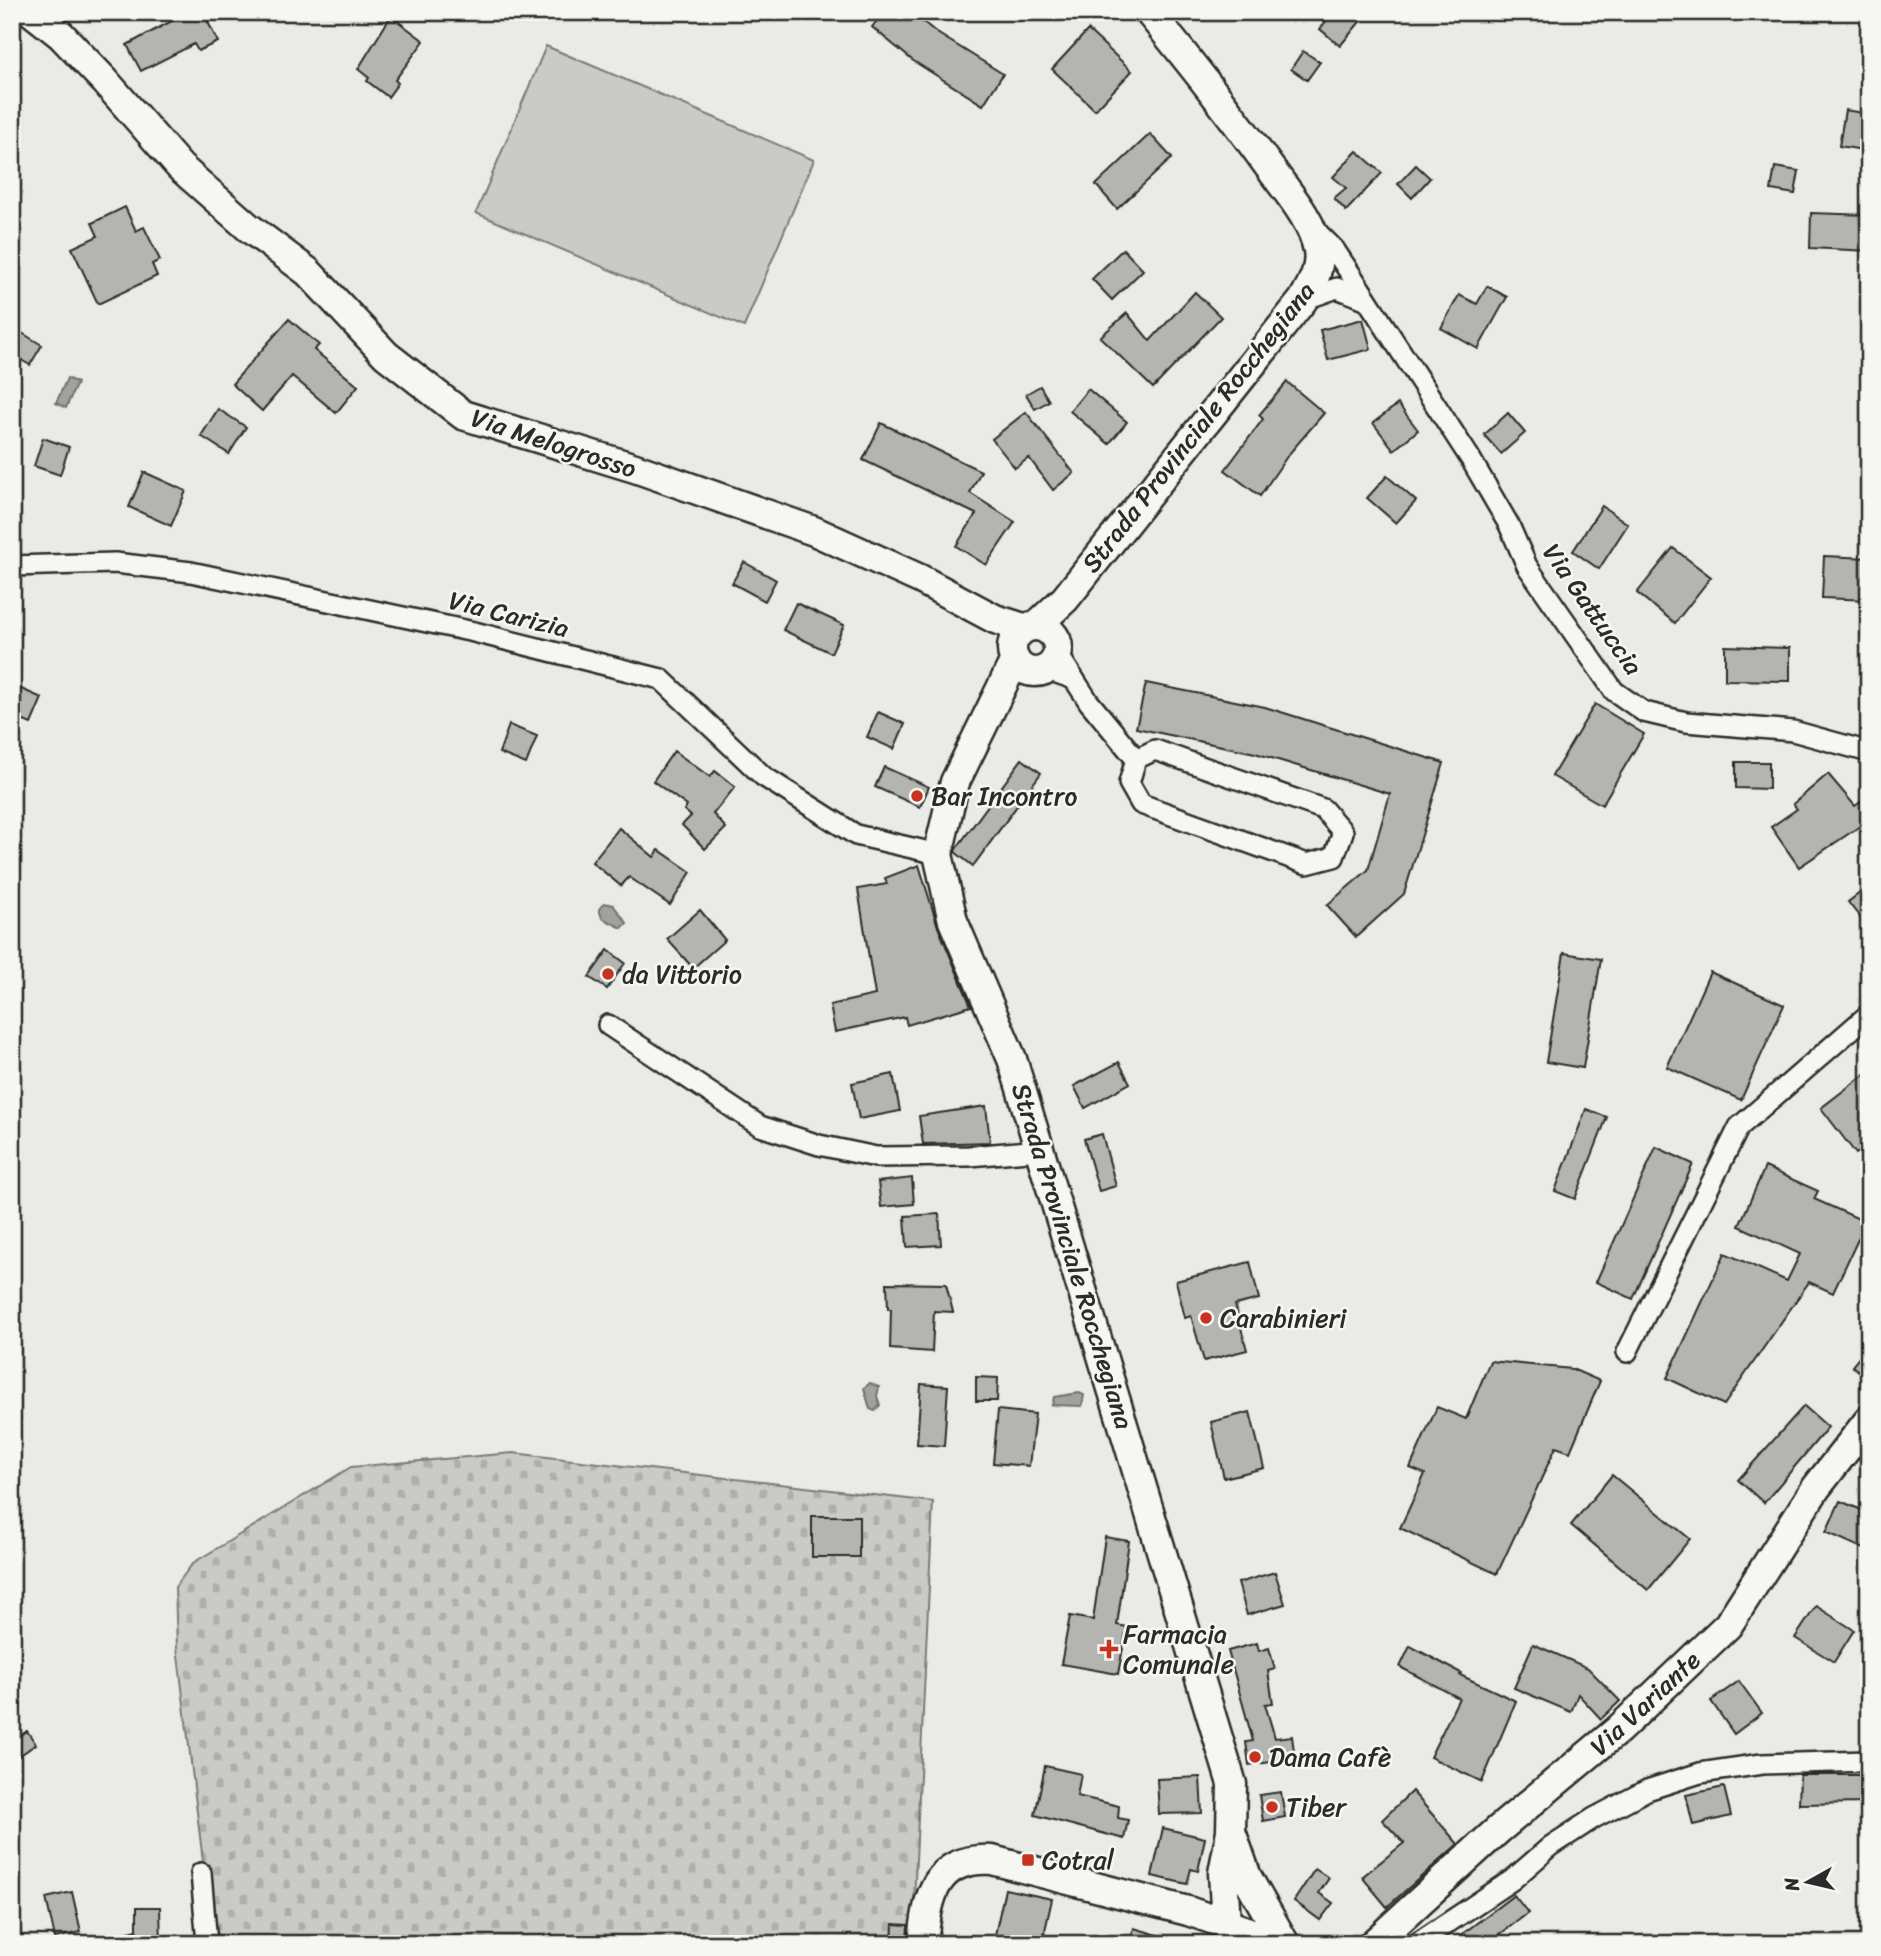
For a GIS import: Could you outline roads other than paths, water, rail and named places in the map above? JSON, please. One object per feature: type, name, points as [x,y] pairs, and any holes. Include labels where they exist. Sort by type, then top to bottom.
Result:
[{"type":"main road","name":"Via Melogrosso","points":[[32,12],[61,35],[105,81],[180,167],[248,227],[308,272],[386,355],[463,415],[635,468],[814,531],[920,579],[995,619],[1034,648]]},
{"type":"main road","name":"Strada Provinciale Rocchegiana","points":[[1149,12],[1216,93],[1308,223],[1318,250],[1318,268],[1303,300],[1065,599],[1000,694],[956,782],[938,854],[953,921],[1012,1059],[1232,1784],[1231,1831],[1235,1875],[1226,1923]]},
{"type":"main road","name":"Via Variante","points":[[1373,1944],[1497,1830],[1618,1730],[1728,1625],[1815,1488],[1869,1419]]},
{"type":"main road","points":[[923,1944],[928,1908],[940,1878],[956,1863],[975,1859],[992,1860],[1188,1911],[1285,1944]]},
{"type":"main road","points":[[1188,1911],[1235,1875],[1285,1944]]},
{"type":"street","name":"Via Gattuccia","points":[[1308,223],[1334,249],[1350,273],[1470,458],[1509,526],[1527,566],[1614,691],[1644,712],[1686,722],[1793,731],[1869,752]]},
{"type":"street","points":[[1318,268],[1341,268],[1350,273]]},
{"type":"street","points":[[1303,300],[1337,288],[1365,299]]},
{"type":"street","name":"Via Carizia","points":[[12,566],[115,563],[191,572],[474,632],[661,679],[756,771],[856,835],[938,854]]},
{"type":"street","points":[[1034,648],[1074,679],[1136,759]]},
{"type":"street","points":[[1155,750],[1323,809],[1343,832],[1334,857],[1307,864],[1141,804],[1129,783],[1136,759],[1155,750]]},
{"type":"street","points":[[1627,1352],[1739,1127],[1869,1014]]},
{"type":"street","points":[[608,1025],[760,1126],[819,1145],[876,1157],[969,1156],[1040,1150]]},
{"type":"street","points":[[1416,1944],[1512,1880],[1551,1846],[1594,1818],[1647,1790],[1700,1773],[1762,1764],[1869,1762]]},
{"type":"street","points":[[201,1873],[206,1944]]},
{"type":"place","name":"Bar Incontro","points":[[917,796]]},
{"type":"place","name":"da Vittorio","points":[[608,974]]},
{"type":"place","name":"Carabinieri","points":[[1206,1318]]},
{"type":"place","name":"Farmacia Comunale","points":[[1109,1649]]},
{"type":"place","name":"Dama Cafè","points":[[1255,1757]]},
{"type":"place","name":"Tiber","points":[[1272,1807]]},
{"type":"place","name":"Cotral","points":[[1028,1860]]}]
